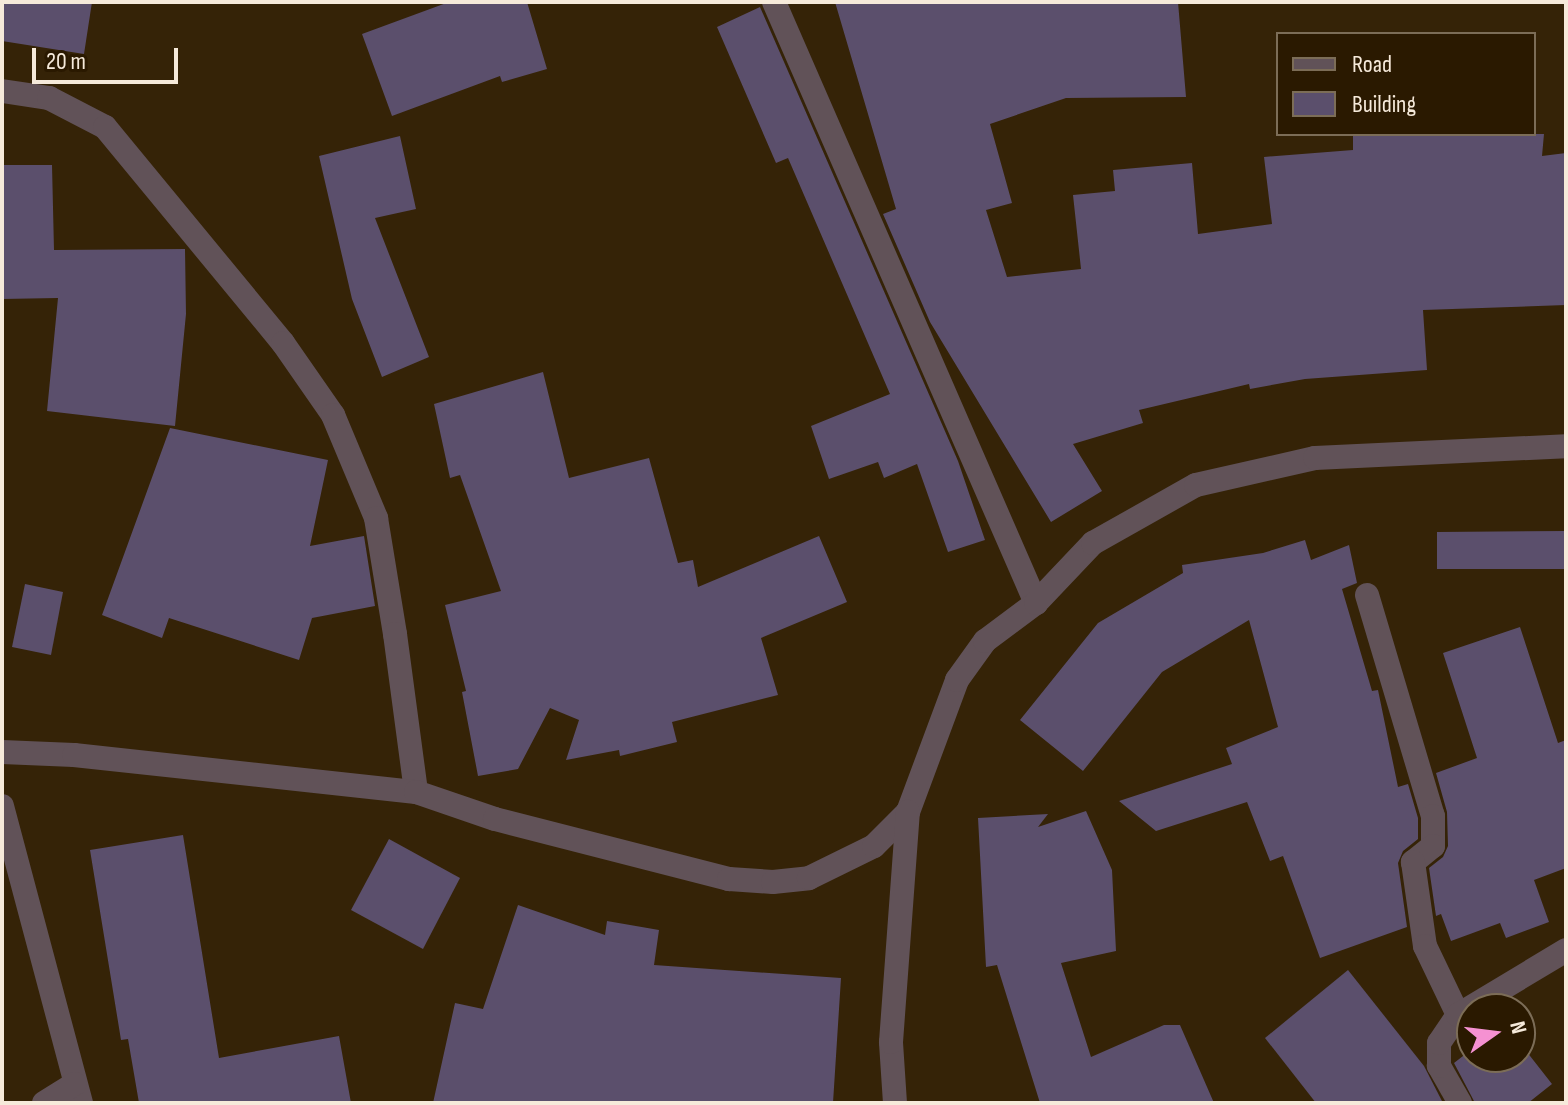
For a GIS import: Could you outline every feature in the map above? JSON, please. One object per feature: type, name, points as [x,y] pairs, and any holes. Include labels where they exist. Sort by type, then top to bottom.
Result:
[{"type":"street","points":[[774,2],[1036,603]]},
{"type":"street","points":[[2,91],[49,98],[105,127],[283,343],[333,415],[376,518],[416,792]]},
{"type":"street","points":[[895,1103],[891,1042],[908,812],[957,680],[985,641],[1036,603],[1093,543],[1196,485],[1315,458],[1566,446]]},
{"type":"street","points":[[1367,595],[1433,816],[1433,846],[1413,862],[1425,946],[1456,1011]]},
{"type":"street","points":[[2,752],[74,755],[416,792],[495,819],[729,879],[773,882],[809,878],[843,863],[874,846],[908,812]]},
{"type":"street","points":[[2,806],[78,1093],[44,1103]]},
{"type":"street","points":[[1495,993],[1566,950]]},
{"type":"street","points":[[1456,1018],[1439,1043],[1439,1066],[1460,1103]]},
{"type":"building","points":[[2,2],[92,2],[84,54],[2,41]]},
{"type":"building","points":[[449,2],[527,2],[547,69],[502,82],[500,76],[392,116],[362,34]]},
{"type":"building","points":[[835,2],[1178,2],[1186,97],[1066,98],[990,124],[1012,203],[986,210],[1007,277],[1081,269],[1073,195],[1115,191],[1113,170],[1192,163],[1198,234],[1272,224],[1264,157],[1353,150],[1353,136],[1544,134],[1542,156],[1566,153],[1566,305],[1423,310],[1427,370],[1305,379],[1250,389],[1249,384],[1139,410],[1143,423],[1073,444],[1102,491],[1051,522],[930,322],[883,214],[896,209]]},
{"type":"building","points":[[760,7],[958,461],[985,540],[948,552],[917,464],[884,478],[878,462],[829,479],[811,426],[890,394],[788,158],[776,163],[717,27]]},
{"type":"building","points":[[400,136],[416,209],[375,218],[429,357],[382,377],[352,299],[319,156]]},
{"type":"building","points":[[2,165],[52,165],[54,250],[185,249],[186,314],[175,426],[47,411],[58,298],[2,299]]},
{"type":"building","points":[[543,372],[569,478],[649,458],[678,563],[693,560],[698,587],[819,536],[847,602],[761,638],[778,695],[672,722],[677,742],[620,756],[619,750],[566,760],[579,720],[550,708],[518,769],[478,776],[462,692],[466,691],[445,605],[501,591],[460,475],[450,478],[434,404]]},
{"type":"building","points":[[170,428],[328,460],[310,546],[364,536],[375,606],[312,618],[299,660],[169,618],[162,638],[102,615]]},
{"type":"building","points":[[1566,531],[1566,569],[1437,569],[1437,532]]},
{"type":"building","points":[[1305,540],[1311,560],[1349,545],[1357,583],[1342,589],[1372,691],[1378,690],[1398,787],[1408,784],[1418,818],[1418,839],[1403,851],[1398,863],[1407,927],[1320,958],[1283,856],[1270,861],[1247,802],[1156,831],[1119,801],[1232,764],[1226,748],[1278,727],[1249,620],[1162,672],[1083,771],[1020,720],[1098,623],[1183,573],[1182,565],[1263,553]]},
{"type":"building","points":[[25,584],[63,592],[51,655],[12,647]]},
{"type":"building","points":[[1520,627],[1558,743],[1566,740],[1566,868],[1534,880],[1549,922],[1506,938],[1500,923],[1451,941],[1441,914],[1436,916],[1429,868],[1443,857],[1448,846],[1447,812],[1436,773],[1477,758],[1443,653]]},
{"type":"building","points":[[1086,811],[1112,870],[1116,951],[1061,963],[1091,1057],[1164,1025],[1180,1025],[1214,1103],[1040,1103],[997,965],[986,967],[978,818],[1048,814],[1038,827]]},
{"type":"building","points":[[183,835],[219,1058],[339,1036],[351,1103],[139,1103],[128,1039],[121,1040],[90,850]]},
{"type":"building","points":[[389,839],[460,878],[423,949],[351,910]]},
{"type":"building","points":[[518,905],[605,935],[607,921],[659,930],[654,965],[841,978],[833,1103],[433,1103],[455,1003],[483,1009]]},
{"type":"building","points":[[1348,970],[1424,1066],[1443,1103],[1316,1103],[1265,1038]]},
{"type":"building","points":[[1536,1064],[1552,1084],[1528,1103],[1475,1103],[1459,1073],[1536,1073]]}]
